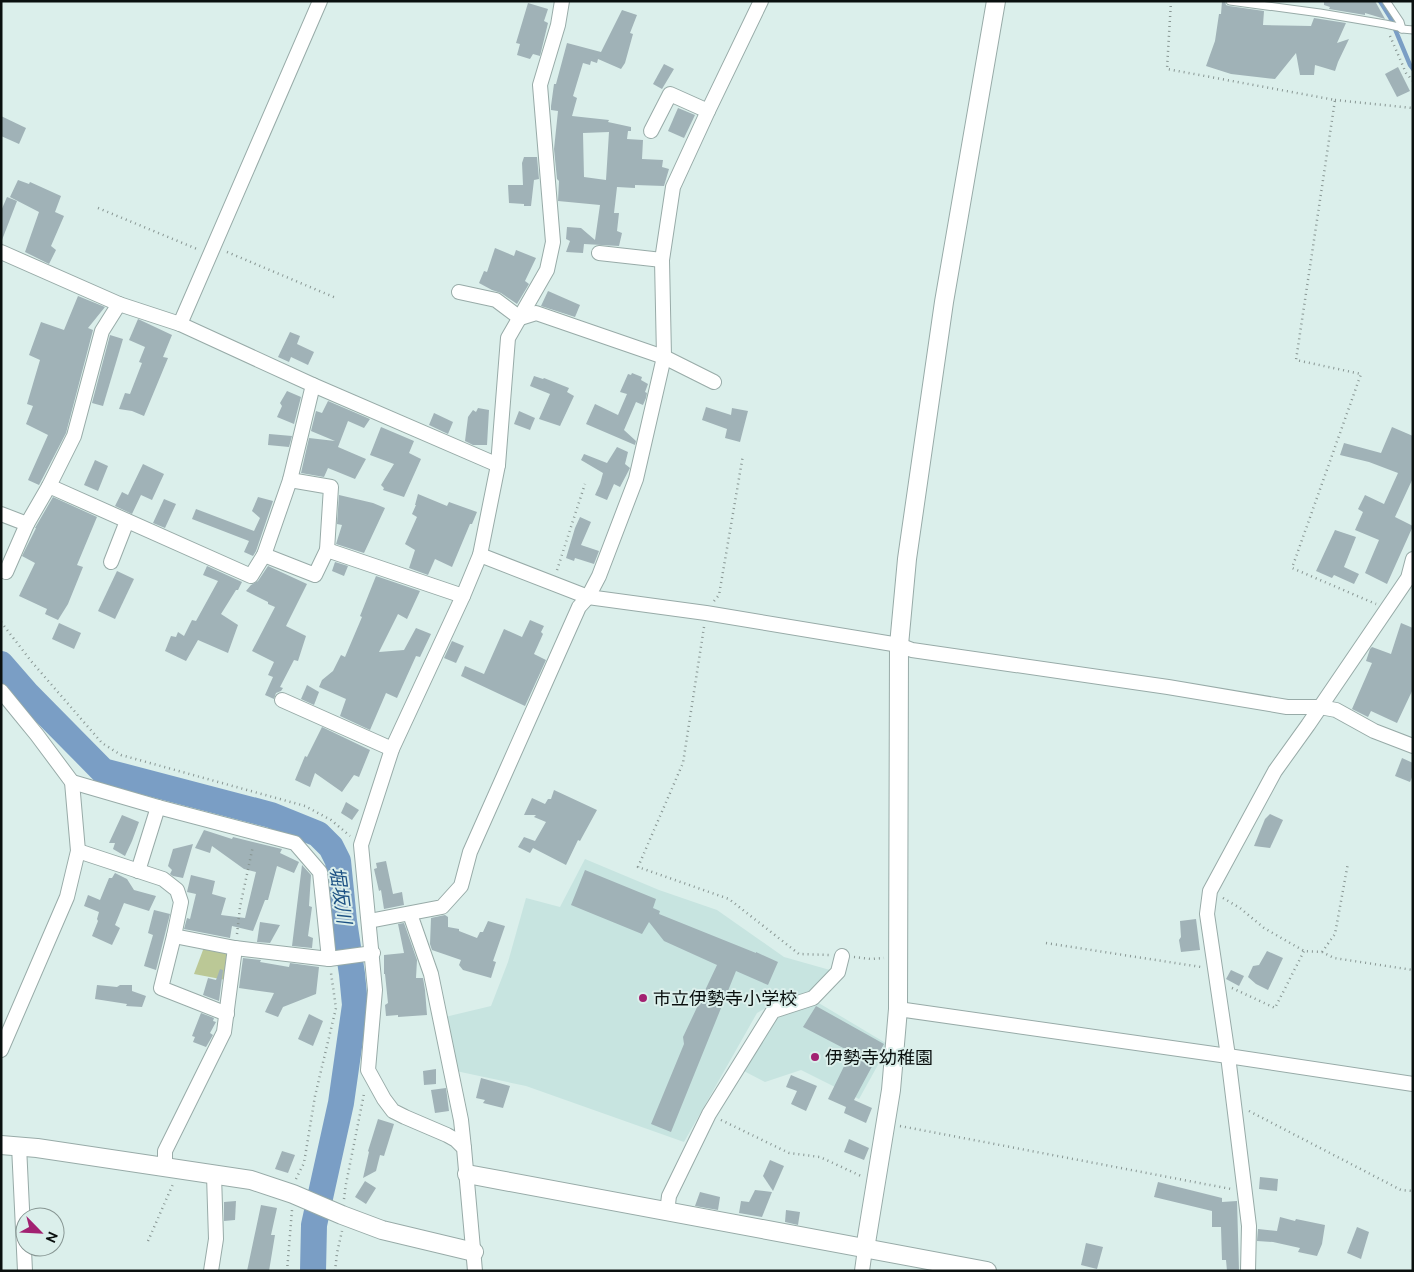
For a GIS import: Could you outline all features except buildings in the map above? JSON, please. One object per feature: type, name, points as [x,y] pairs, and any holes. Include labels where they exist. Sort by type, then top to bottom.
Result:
[{"type":"street","points":[[180,324],[320,1]]},
{"type":"street","points":[[464,1148],[447,1135],[393,1111],[375,1085],[368,1070],[376,990],[369,954],[369,921],[361,845],[392,749],[480,555],[498,465],[508,338],[547,270],[553,242],[540,84],[558,25],[562,1]]},
{"type":"street","points":[[369,921],[442,907],[461,886],[470,852],[578,607],[588,598],[599,576],[636,479],[664,357],[662,260],[673,187],[761,1]]},
{"type":"street","points":[[862,1271],[891,1090],[898,1009],[899,645],[907,559],[944,302],[996,1]]},
{"type":"street","points":[[651,131],[670,94],[708,111]]},
{"type":"street","points":[[1,252],[119,304],[180,324],[313,385],[498,465]]},
{"type":"street","points":[[599,253],[662,260]]},
{"type":"street","points":[[459,292],[496,300],[520,318]]},
{"type":"street","points":[[6,572],[26,524],[49,486],[74,436],[102,330],[119,304]]},
{"type":"street","points":[[520,318],[536,313],[664,357],[714,382]]},
{"type":"street","points":[[49,486],[251,576],[264,555],[290,480],[313,385]]},
{"type":"street","points":[[264,555],[315,575],[327,550],[331,487],[290,480]]},
{"type":"street","points":[[1,514],[26,524]]},
{"type":"street","points":[[110,562],[127,521]]},
{"type":"street","points":[[327,550],[463,596]]},
{"type":"street","points":[[480,555],[588,598],[706,613],[899,645],[912,650],[1168,687],[1286,707],[1320,707],[1336,710],[1374,732],[1413,746]]},
{"type":"street","points":[[1248,1271],[1249,1226],[1228,1056],[1207,914],[1210,891],[1275,771],[1408,578],[1413,559]]},
{"type":"street","points":[[1,691],[72,782],[78,851],[67,897],[1,1050]]},
{"type":"street","points":[[282,700],[392,749]]},
{"type":"street","points":[[72,782],[295,843],[320,872],[332,958]]},
{"type":"street","points":[[138,871],[158,807]]},
{"type":"street","points":[[78,851],[163,879],[177,890],[181,902],[161,988],[226,1014]]},
{"type":"street","points":[[410,914],[431,974],[461,1120],[475,1271]]},
{"type":"street","points":[[174,936],[235,948],[332,958],[369,954]]},
{"type":"street","points":[[172,1168],[165,1151],[224,1032],[235,948]]},
{"type":"street","points":[[667,1212],[669,1196],[709,1114],[773,1010],[812,998],[838,972],[842,956]]},
{"type":"street","points":[[898,1009],[1413,1084]]},
{"type":"street","points":[[25,1271],[10,1146],[251,1180],[382,1230],[474,1252]]},
{"type":"street","points":[[467,1174],[987,1271]]},
{"type":"street","points":[[211,1271],[216,1239],[214,1175]]},
{"type":"lane","points":[[1230,1],[1320,13],[1413,30]]},
{"type":"lane","points":[[1386,1],[1400,22],[1401,28]]},
{"type":"path","points":[[1171,1],[1167,69],[1335,100],[1413,108]]},
{"type":"path","points":[[1387,24],[1406,73],[1413,81]]},
{"type":"path","points":[[1335,100],[1296,360],[1362,374],[1292,568],[1386,608]]},
{"type":"path","points":[[98,208],[336,298]]},
{"type":"path","points":[[743,455],[719,596],[706,613],[683,763],[638,867],[729,899],[799,954],[871,959],[898,956]]},
{"type":"path","points":[[552,584],[584,484]]},
{"type":"path","points":[[1,622],[31,661],[102,742],[120,755],[306,806],[332,820],[361,845]]},
{"type":"path","points":[[235,948],[240,907],[254,842]]},
{"type":"path","points":[[1322,952],[1335,934],[1348,862]]},
{"type":"path","points":[[1210,891],[1240,908],[1264,928],[1304,951],[1322,952],[1334,958],[1413,970]]},
{"type":"path","points":[[1046,943],[1216,975],[1275,1008],[1304,951]]},
{"type":"path","points":[[287,1271],[296,1180],[304,1163],[315,1096],[336,1008],[332,958]]},
{"type":"path","points":[[335,1271],[337,1252],[343,1228],[342,1215],[346,1184],[368,1070]]},
{"type":"path","points":[[1234,1103],[1401,1190],[1413,1191]]},
{"type":"path","points":[[709,1114],[789,1153],[820,1157],[866,1178],[876,1178]]},
{"type":"path","points":[[885,1123],[1245,1191]]},
{"type":"path","points":[[148,1241],[172,1168]]},
{"type":"shaded area","name":"市立伊勢寺小学校","points":[[585,859],[659,890],[717,910],[784,957],[830,970],[806,995],[778,1001],[757,1013],[684,1142],[526,1086],[456,1071],[445,1017],[491,1006],[508,962],[526,898],[560,907]]},
{"type":"shaded area","name":"伊勢寺幼稚園","points":[[817,1002],[889,1045],[859,1099],[801,1070],[765,1082],[740,1069],[774,1015]]},
{"type":"green space","points":[[206,942],[235,948],[231,981],[194,974]]},
{"type":"waterway","points":[[1380,1],[1390,17],[1413,69]]},
{"type":"waterway","name":"堀坂川","points":[[1,664],[28,695],[103,771],[271,815],[318,834],[331,847],[338,861],[355,1005],[341,1103],[314,1225],[313,1271]]},
{"type":"place","name":"市立伊勢寺小学校","points":[[643,998]]},
{"type":"place","name":"伊勢寺幼稚園","points":[[815,1057]]}]
